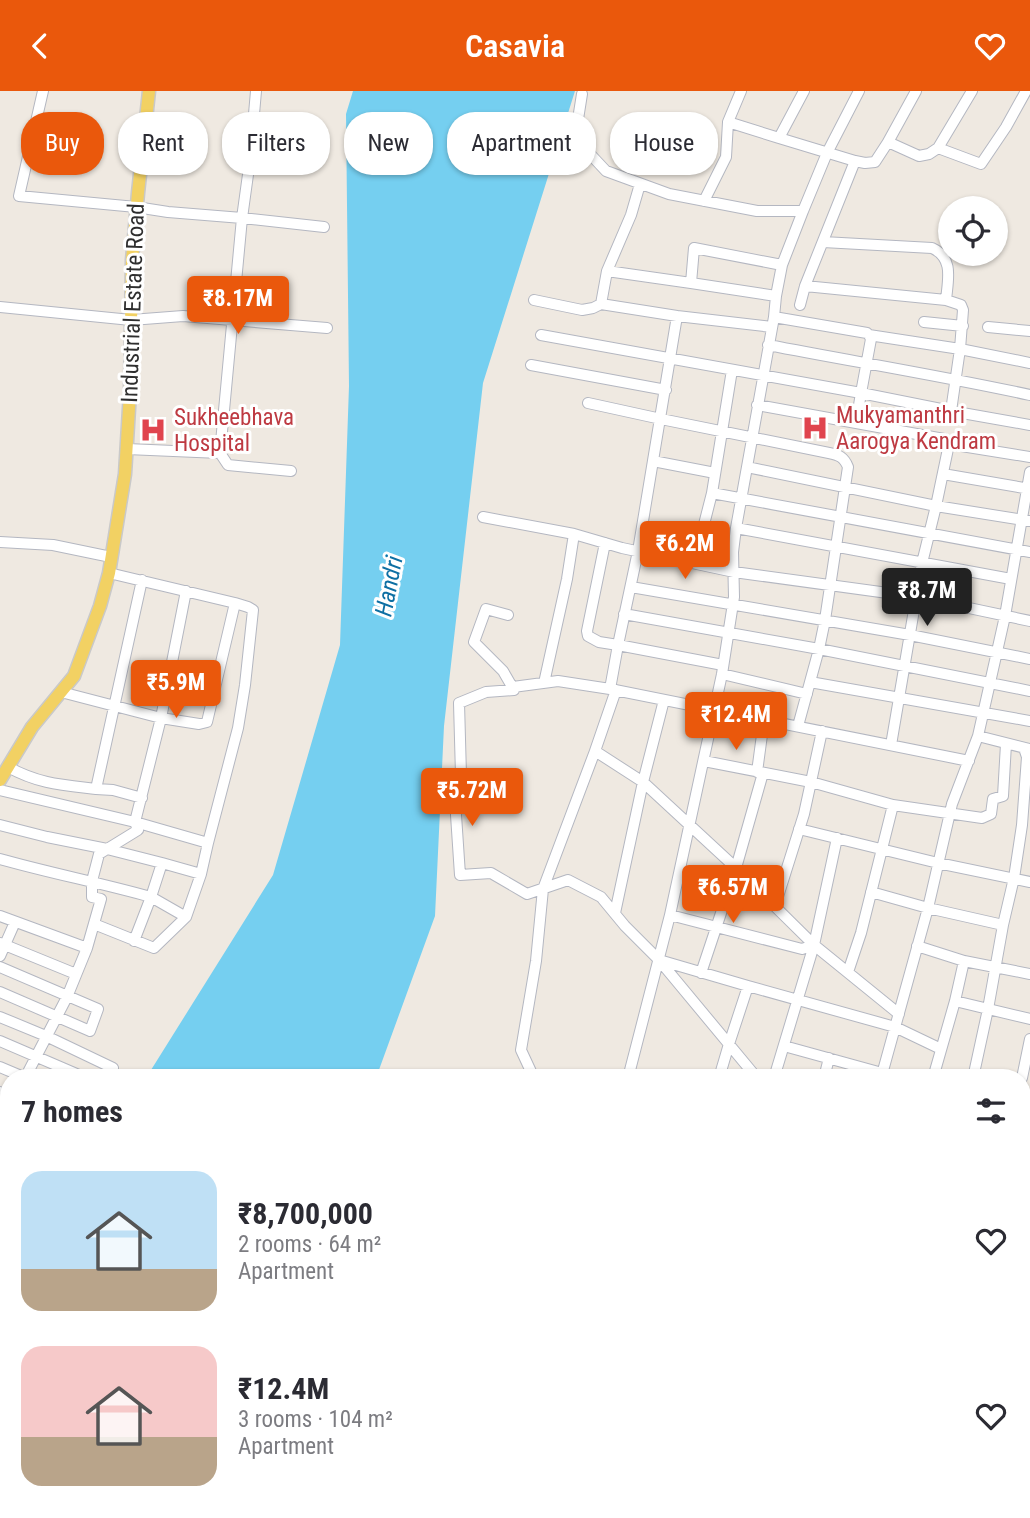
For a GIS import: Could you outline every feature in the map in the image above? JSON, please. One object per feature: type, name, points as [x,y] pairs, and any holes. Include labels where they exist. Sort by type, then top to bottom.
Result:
[{"type":"main road","name":"Industrial Estate Road","points":[[0,780],[32,727],[74,676],[109,573],[125,474],[130,392],[132,260],[149,91]]},
{"type":"street","points":[[43,91],[19,196],[324,227]]},
{"type":"street","points":[[256,91],[220,453],[228,465],[291,471]]},
{"type":"street","points":[[705,201],[726,157],[728,122],[741,91]]},
{"type":"street","points":[[779,138],[804,91]]},
{"type":"street","points":[[630,1069],[670,915],[723,669],[733,605],[736,528],[782,265],[827,153],[859,91]]},
{"type":"street","points":[[728,122],[827,153],[865,163],[875,162],[916,91]]},
{"type":"street","points":[[888,142],[919,156],[929,154],[938,148],[972,91]]},
{"type":"street","points":[[938,148],[981,164],[1026,91]]},
{"type":"street","points":[[582,94],[575,138],[606,171],[669,194],[757,211],[803,211]]},
{"type":"street","points":[[800,305],[855,160]]},
{"type":"street","points":[[601,304],[607,271],[631,215],[640,184]]},
{"type":"street","points":[[823,242],[932,248],[941,252],[947,261],[946,300]]},
{"type":"street","points":[[691,283],[694,248],[782,265]]},
{"type":"street","points":[[607,271],[776,296]]},
{"type":"street","points":[[806,286],[946,300],[961,305],[963,326],[951,411]]},
{"type":"street","points":[[534,300],[582,310],[601,304],[677,316],[773,322],[960,349],[1030,363]]},
{"type":"street","points":[[0,307],[131,320],[183,316],[327,328]]},
{"type":"street","points":[[530,1069],[521,1050],[536,961],[543,889],[595,751],[613,690],[618,645],[638,551],[677,316]]},
{"type":"street","points":[[924,322],[963,326]]},
{"type":"street","points":[[988,327],[1030,331]]},
{"type":"street","points":[[541,335],[1030,425]]},
{"type":"street","points":[[856,423],[871,339],[869,335]]},
{"type":"street","points":[[768,345],[1030,395]]},
{"type":"street","points":[[531,365],[666,390]]},
{"type":"street","points":[[699,544],[712,493],[732,370]]},
{"type":"street","points":[[588,403],[840,456],[846,461],[848,467],[825,620],[798,726]]},
{"type":"street","points":[[757,405],[944,439],[949,444],[1030,457]]},
{"type":"street","points":[[891,745],[922,563],[949,444]]},
{"type":"street","points":[[127,449],[220,453]]},
{"type":"street","points":[[653,461],[715,473]]},
{"type":"street","points":[[747,467],[936,506],[1026,520]]},
{"type":"street","points":[[883,1069],[928,908],[950,813],[984,713],[1016,549],[1026,520],[1030,472]]},
{"type":"street","points":[[943,474],[1029,489]]},
{"type":"street","points":[[712,493],[1030,552]]},
{"type":"street","points":[[483,517],[574,534],[734,572],[917,597],[1030,621]]},
{"type":"street","points":[[736,528],[1011,579]]},
{"type":"street","points":[[544,683],[574,534]]},
{"type":"street","points":[[0,542],[53,545],[111,557]]},
{"type":"street","points":[[605,543],[587,631],[592,639],[723,669],[807,694]]},
{"type":"street","points":[[94,924],[154,948],[186,917],[201,874],[238,728],[253,611],[235,603],[109,573]]},
{"type":"street","points":[[96,789],[142,580]]},
{"type":"street","points":[[631,587],[910,635],[1030,659]]},
{"type":"street","points":[[29,1069],[57,1016],[87,948],[101,899],[92,897],[92,881],[99,854],[138,830],[135,822],[161,718],[186,591]]},
{"type":"street","points":[[61,692],[161,718],[199,724],[207,722],[235,603]]},
{"type":"street","points":[[508,615],[486,608],[474,642],[503,671],[513,687]]},
{"type":"street","points":[[624,614],[1030,691]]},
{"type":"street","points":[[513,687],[558,681],[969,761]]},
{"type":"street","points":[[810,682],[1030,721]]},
{"type":"street","points":[[513,687],[514,690],[486,691],[458,703],[461,775],[456,815],[460,875],[491,873],[527,894],[568,880],[601,897],[659,960],[750,1069]]},
{"type":"street","points":[[615,913],[664,700]]},
{"type":"street","points":[[701,973],[736,868],[760,773],[764,720]]},
{"type":"street","points":[[775,906],[799,829],[822,731]]},
{"type":"street","points":[[975,1069],[1014,879],[1022,825],[1027,757],[1027,749],[978,736]]},
{"type":"street","points":[[704,761],[811,782],[893,805],[982,818],[991,814],[993,799],[1003,796],[1006,744]]},
{"type":"street","points":[[595,751],[643,782],[814,945],[899,1014]]},
{"type":"street","points":[[8,767],[27,777],[51,784],[113,790],[142,798]]},
{"type":"street","points":[[0,790],[135,822],[208,843]]},
{"type":"street","points":[[848,972],[893,805]]},
{"type":"street","points":[[0,825],[201,874]]},
{"type":"street","points":[[799,829],[1030,882]]},
{"type":"street","points":[[777,1069],[814,945],[837,838]]},
{"type":"street","points":[[0,859],[151,897],[186,917]]},
{"type":"street","points":[[134,941],[162,863]]},
{"type":"street","points":[[871,892],[1003,925]]},
{"type":"street","points":[[670,915],[802,949],[814,945]]},
{"type":"street","points":[[0,916],[87,948]]},
{"type":"street","points":[[0,956],[2,944],[15,922]]},
{"type":"street","points":[[2,944],[76,974]]},
{"type":"street","points":[[917,946],[964,961],[1030,974]]},
{"type":"street","points":[[659,960],[895,1027],[941,1049]]},
{"type":"street","points":[[935,1069],[964,961]]},
{"type":"street","points":[[0,967],[98,1009],[90,1031],[0,992]]},
{"type":"street","points":[[722,1069],[748,986]]},
{"type":"street","points":[[955,1001],[1030,1019]]},
{"type":"street","points":[[0,1017],[113,1068]]},
{"type":"street","points":[[1024,1069],[1030,1039]]},
{"type":"street","points":[[0,1041],[66,1069]]},
{"type":"street","points":[[784,1045],[863,1069]]},
{"type":"street","points":[[826,1069],[829,1058]]},
{"type":"water","name":"Handri","points":[[353,91],[575,91],[568,112],[447,112],[447,175],[549,175],[483,383],[444,726],[435,916],[379,1069],[152,1069],[273,875],[340,645],[349,386],[347,175],[433,175],[433,112],[347,112]]},
{"type":"place","name":"Mukyamanthri Aarogya Kendram","points":[[815,428]]},
{"type":"place","name":"Sukheebhava Hospital","points":[[153,430]]}]
